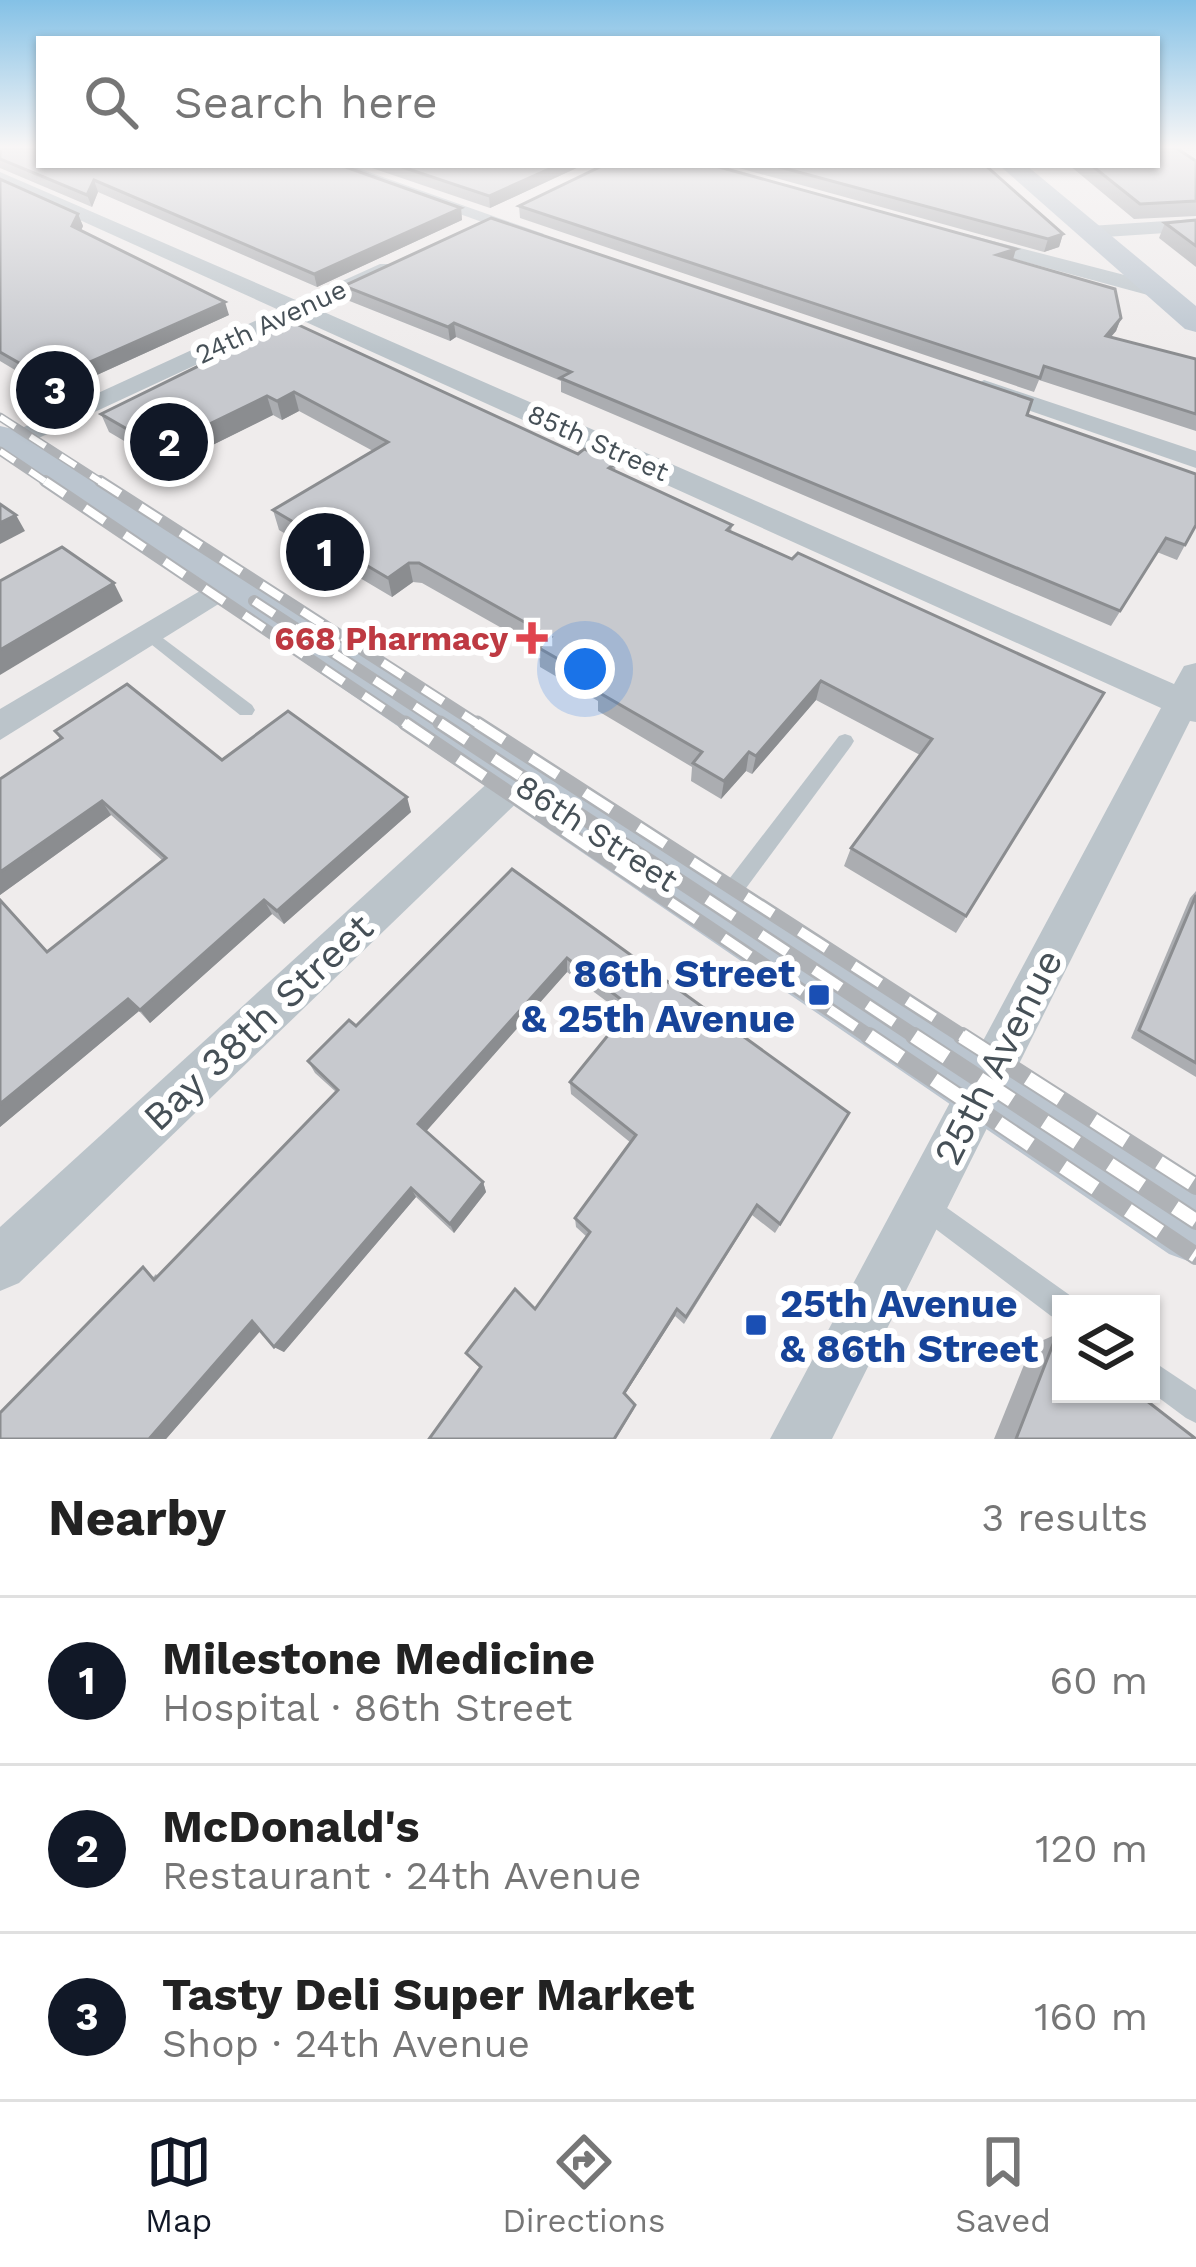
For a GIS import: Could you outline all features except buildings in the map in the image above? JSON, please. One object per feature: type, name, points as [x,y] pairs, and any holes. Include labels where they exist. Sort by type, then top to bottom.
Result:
[{"type":"main road","points":[[1070,215],[1196,322]]},
{"type":"main road","name":"86th Street","points":[[4,443],[1196,1227]]},
{"type":"street","name":"85th Street","points":[[86,215],[1191,696]]},
{"type":"street","points":[[478,215],[555,241]]},
{"type":"street","points":[[459,235],[502,215]]},
{"type":"street","points":[[1090,232],[1196,225]]},
{"type":"street","points":[[943,234],[1159,291]]},
{"type":"street","name":"24th Avenue","points":[[4,443],[418,254]]},
{"type":"street","points":[[953,377],[1196,460]]},
{"type":"street","points":[[0,726],[221,587]]},
{"type":"street","name":"25th Avenue","points":[[815,1432],[922,1203],[1191,696]]},
{"type":"street","name":"Bay 38th Street","points":[[0,1264],[517,780]]},
{"type":"lane","points":[[148,633],[246,710]]},
{"type":"lane","points":[[717,911],[845,740]]},
{"type":"lane","points":[[922,1203],[1052,1299]]},
{"type":"lane","points":[[1160,1381],[1196,1408]]},
{"type":"railway","points":[[0,417],[104,484]]},
{"type":"railway","points":[[0,451],[49,484]]},
{"type":"railway","points":[[45,481],[409,726]]},
{"type":"railway","points":[[100,481],[481,726]]},
{"type":"railway","points":[[254,601],[445,726]]},
{"type":"railway","points":[[405,723],[873,1039]]},
{"type":"railway","points":[[440,723],[919,1039]]},
{"type":"railway","points":[[477,723],[967,1039]]},
{"type":"railway","points":[[869,1036],[1196,1256]]},
{"type":"railway","points":[[914,1036],[1196,1221]]},
{"type":"railway","points":[[962,1036],[1196,1186]]},
{"type":"place","name":"Tasty Deli Super Market","points":[[55,390]]},
{"type":"place","name":"McDonald's","points":[[169,442]]},
{"type":"place","name":"Milestone Medicine","points":[[325,552]]},
{"type":"place","name":"668 Pharmacy","points":[[532,638]]},
{"type":"place","name":"86th Street & 25th Avenue","points":[[819,995]]},
{"type":"place","name":"25th Avenue & 86th Street","points":[[756,1325]]}]
